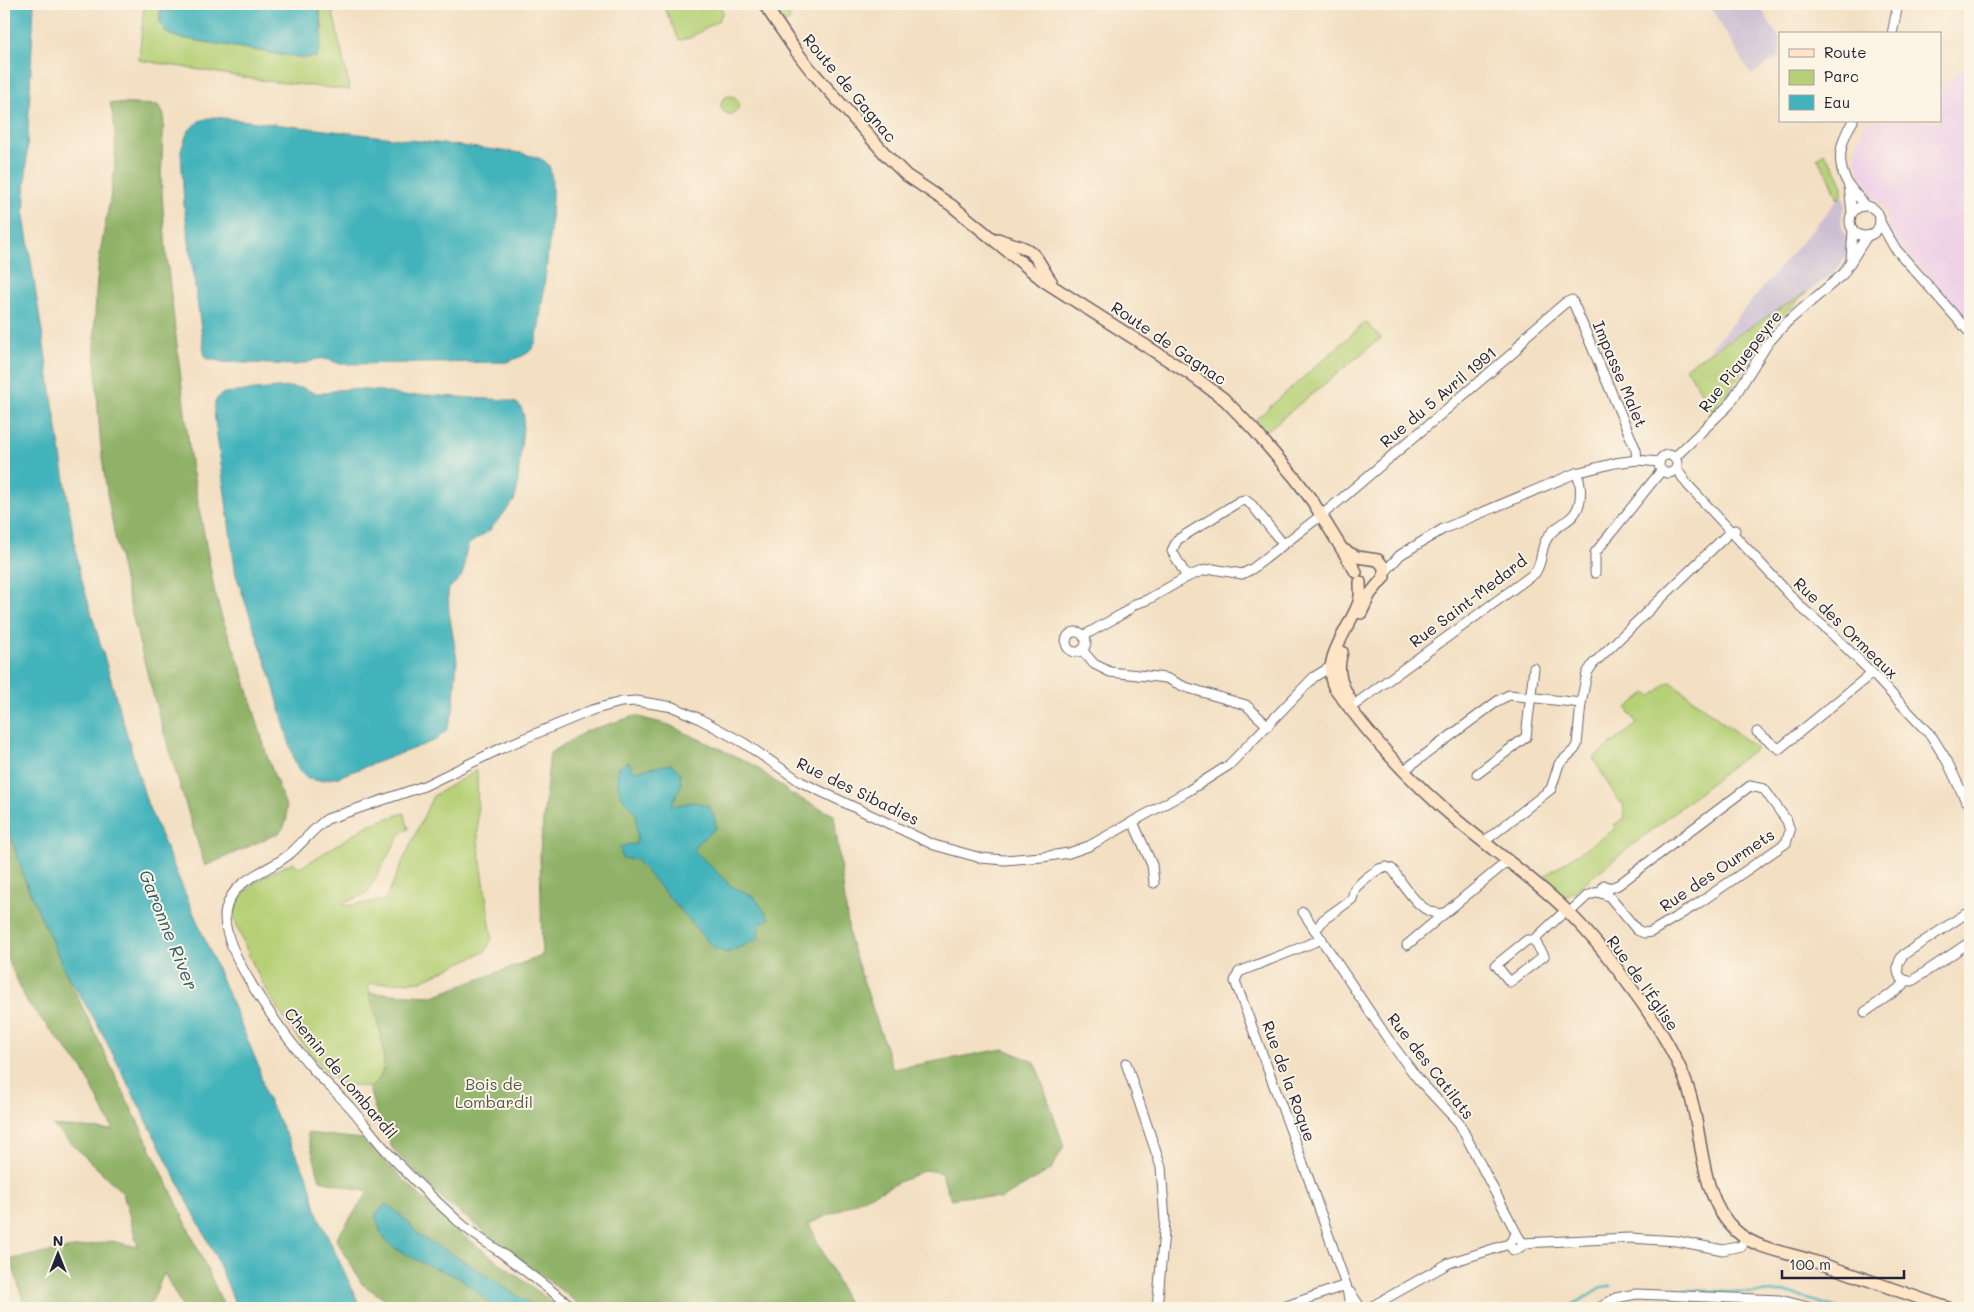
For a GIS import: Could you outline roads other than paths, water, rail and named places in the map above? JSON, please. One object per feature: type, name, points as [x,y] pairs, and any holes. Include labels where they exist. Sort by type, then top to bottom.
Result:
[{"type":"main road","name":"Route de Gagnac","points":[[765,5],[796,51],[886,155],[906,175],[951,205],[1044,281],[1190,374],[1224,399],[1253,429],[1295,478],[1321,516],[1358,577]]},
{"type":"main road","points":[[1333,673],[1370,594],[1384,577],[1385,572],[1381,563],[1370,558],[1351,554],[1342,549]]},
{"type":"main road","points":[[1333,673],[1338,646],[1359,601],[1359,564],[1370,558]]},
{"type":"main road","points":[[1358,577],[1369,586],[1378,584]]},
{"type":"main road","name":"Rue de l'Église","points":[[1333,673],[1369,731],[1403,771],[1461,824],[1509,860],[1568,911],[1618,971],[1643,1005],[1665,1042],[1688,1089],[1704,1164],[1713,1194],[1728,1221],[1746,1239],[1756,1244],[1813,1261],[1948,1308]]},
{"type":"street","points":[[1892,32],[1898,4]]},
{"type":"street","points":[[1851,263],[1853,231],[1849,222],[1852,212],[1849,186],[1840,155],[1843,138],[1852,122]]},
{"type":"street","points":[[1849,186],[1865,205],[1876,210],[1880,222],[1894,247],[1970,333]]},
{"type":"street","points":[[1852,212],[1865,205]]},
{"type":"street","name":"Rue Piquepeyre","points":[[1674,458],[1729,405],[1768,343],[1786,322],[1843,274],[1880,222]]},
{"type":"street","points":[[1853,231],[1857,234],[1870,235],[1894,247]]},
{"type":"street","name":"Rue du 5 Avril 1991","points":[[1083,636],[1124,613],[1135,604],[1147,600],[1187,577],[1202,571],[1212,570],[1242,574],[1252,569],[1321,516],[1515,351],[1526,336],[1565,303],[1572,300]]},
{"type":"street","name":"Impasse Malet","points":[[1572,300],[1636,450],[1637,460]]},
{"type":"street","name":"Rue des Ormeaux","points":[[1663,469],[1665,455],[1674,458],[1677,463],[1676,468],[1687,484],[1733,530],[1802,608],[1872,673],[1932,737],[1965,799],[1970,804]]},
{"type":"street","name":"Rue des Ormeaux","points":[[1385,572],[1400,555],[1443,529],[1576,473],[1615,463],[1637,460],[1663,469],[1687,484]]},
{"type":"street","points":[[1595,573],[1595,553],[1663,469],[1672,472],[1676,468]]},
{"type":"street","name":"Rue Saint-Medard","points":[[1354,705],[1535,573],[1541,565],[1543,546],[1547,538],[1553,530],[1574,516],[1578,510],[1581,488],[1576,473]]},
{"type":"street","points":[[1187,577],[1172,551],[1177,540],[1240,501],[1245,500],[1252,505],[1283,544]]},
{"type":"street","points":[[1485,841],[1551,789],[1559,764],[1577,745],[1581,703],[1587,674],[1593,664],[1733,530]]},
{"type":"street","name":"Rue des Ormeaux","points":[[1370,558],[1400,555]]},
{"type":"street","points":[[1074,633],[1083,636],[1086,645],[1082,650],[1076,652],[1070,650],[1066,642],[1068,636],[1074,633]]},
{"type":"street","points":[[1082,650],[1094,664],[1110,672],[1166,678],[1185,687],[1246,705],[1268,726]]},
{"type":"street","points":[[1477,774],[1526,737],[1534,668]]},
{"type":"street","name":"Rue des Sibadies","points":[[318,825],[328,818],[343,812],[424,786],[504,747],[568,720],[606,706],[636,701],[673,707],[698,718],[744,743],[801,782],[934,844],[981,858],[1004,860],[1042,858],[1068,853],[1089,846],[1229,765],[1314,677],[1322,672],[1333,673]]},
{"type":"street","points":[[1757,732],[1778,749],[1872,673]]},
{"type":"street","points":[[1403,771],[1499,700],[1509,695],[1581,703]]},
{"type":"street","name":"Rue des Ourmets","points":[[1534,940],[1544,956],[1510,982],[1496,965],[1527,940],[1534,940],[1563,913],[1572,910],[1586,896],[1601,892],[1609,896],[1638,930],[1644,933],[1651,932],[1696,905],[1786,843],[1790,831],[1787,821],[1764,789],[1750,786],[1618,885],[1610,888],[1604,885],[1601,892]]},
{"type":"street","points":[[1133,822],[1152,865],[1154,882]]},
{"type":"street","name":"Chemin de Lombardil","points":[[318,825],[292,853],[247,879],[236,888],[228,899],[225,912],[226,926],[234,951],[247,976],[285,1034],[309,1065],[351,1108],[395,1160],[461,1224],[574,1308]]},
{"type":"street","points":[[1407,945],[1509,860]]},
{"type":"street","points":[[1314,929],[1352,899],[1355,888],[1360,883],[1379,869],[1386,867],[1392,870],[1422,908],[1431,913],[1445,913]]},
{"type":"street","name":"Rue des Catilats","points":[[1303,912],[1388,1039],[1417,1078],[1459,1123],[1508,1219],[1516,1241]]},
{"type":"street","points":[[1970,913],[1903,955],[1898,963],[1897,971],[1900,977],[1906,981],[1912,981],[1970,942]]},
{"type":"street","name":"Rue de la Roque","points":[[1322,939],[1239,972],[1235,980],[1305,1168],[1346,1285],[1351,1308]]},
{"type":"street","points":[[1865,1012],[1901,987],[1906,981]]},
{"type":"street","points":[[1126,1063],[1161,1167],[1165,1221],[1157,1308]]},
{"type":"street","points":[[1369,1308],[1449,1263],[1516,1241],[1629,1238],[1668,1240],[1722,1250],[1740,1246],[1746,1239]]},
{"type":"street","points":[[1281,1308],[1346,1285]]},
{"type":"street","name":"Rue de la Roque","points":[[1346,1285],[1361,1308]]},
{"type":"street","points":[[1599,1308],[1616,1298],[1636,1294],[1780,1300],[1812,1308]]},
{"type":"water","name":"Garonne River","points":[[4,4],[34,4],[24,216],[79,571],[147,803],[258,1065],[265,1094],[308,1178],[317,1213],[361,1308],[237,1308],[216,1257],[99,1027],[65,971],[26,883],[4,815]]},
{"type":"water","points":[[160,4],[318,4],[322,31],[320,50],[317,57],[304,58],[172,36],[164,30],[160,22]]},
{"type":"water","points":[[214,117],[521,153],[536,157],[547,163],[552,178],[551,218],[539,327],[533,347],[526,354],[507,362],[340,364],[325,359],[317,359],[295,365],[223,362],[205,358],[184,205],[181,150],[188,131],[199,121]]},
{"type":"water","points":[[288,387],[303,388],[314,393],[350,389],[382,391],[403,396],[426,395],[505,400],[518,404],[522,409],[524,417],[517,490],[514,501],[489,531],[469,544],[461,577],[448,590],[449,612],[457,660],[453,712],[447,730],[436,740],[338,777],[324,780],[308,778],[303,775],[295,763],[271,677],[236,575],[214,413],[216,401],[224,393]]},
{"type":"water","points":[[628,762],[634,771],[671,764],[680,772],[681,785],[671,806],[694,802],[707,805],[714,816],[716,828],[696,844],[694,850],[731,886],[754,897],[770,919],[762,922],[757,933],[760,938],[727,953],[714,948],[636,860],[622,858],[620,848],[636,844],[637,837],[636,813],[622,797],[618,783],[617,768]]},
{"type":"water","points":[[386,1204],[402,1216],[421,1237],[461,1259],[536,1308],[496,1308],[460,1278],[422,1263],[391,1246],[381,1233],[375,1216]]},
{"type":"waterway","points":[[1567,1308],[1601,1287],[1611,1286]]},
{"type":"waterway","points":[[1685,1290],[1752,1293],[1784,1292],[1837,1308]]},
{"type":"park label","name":"Bois de Lombardil","points":[[494,1093]]}]
